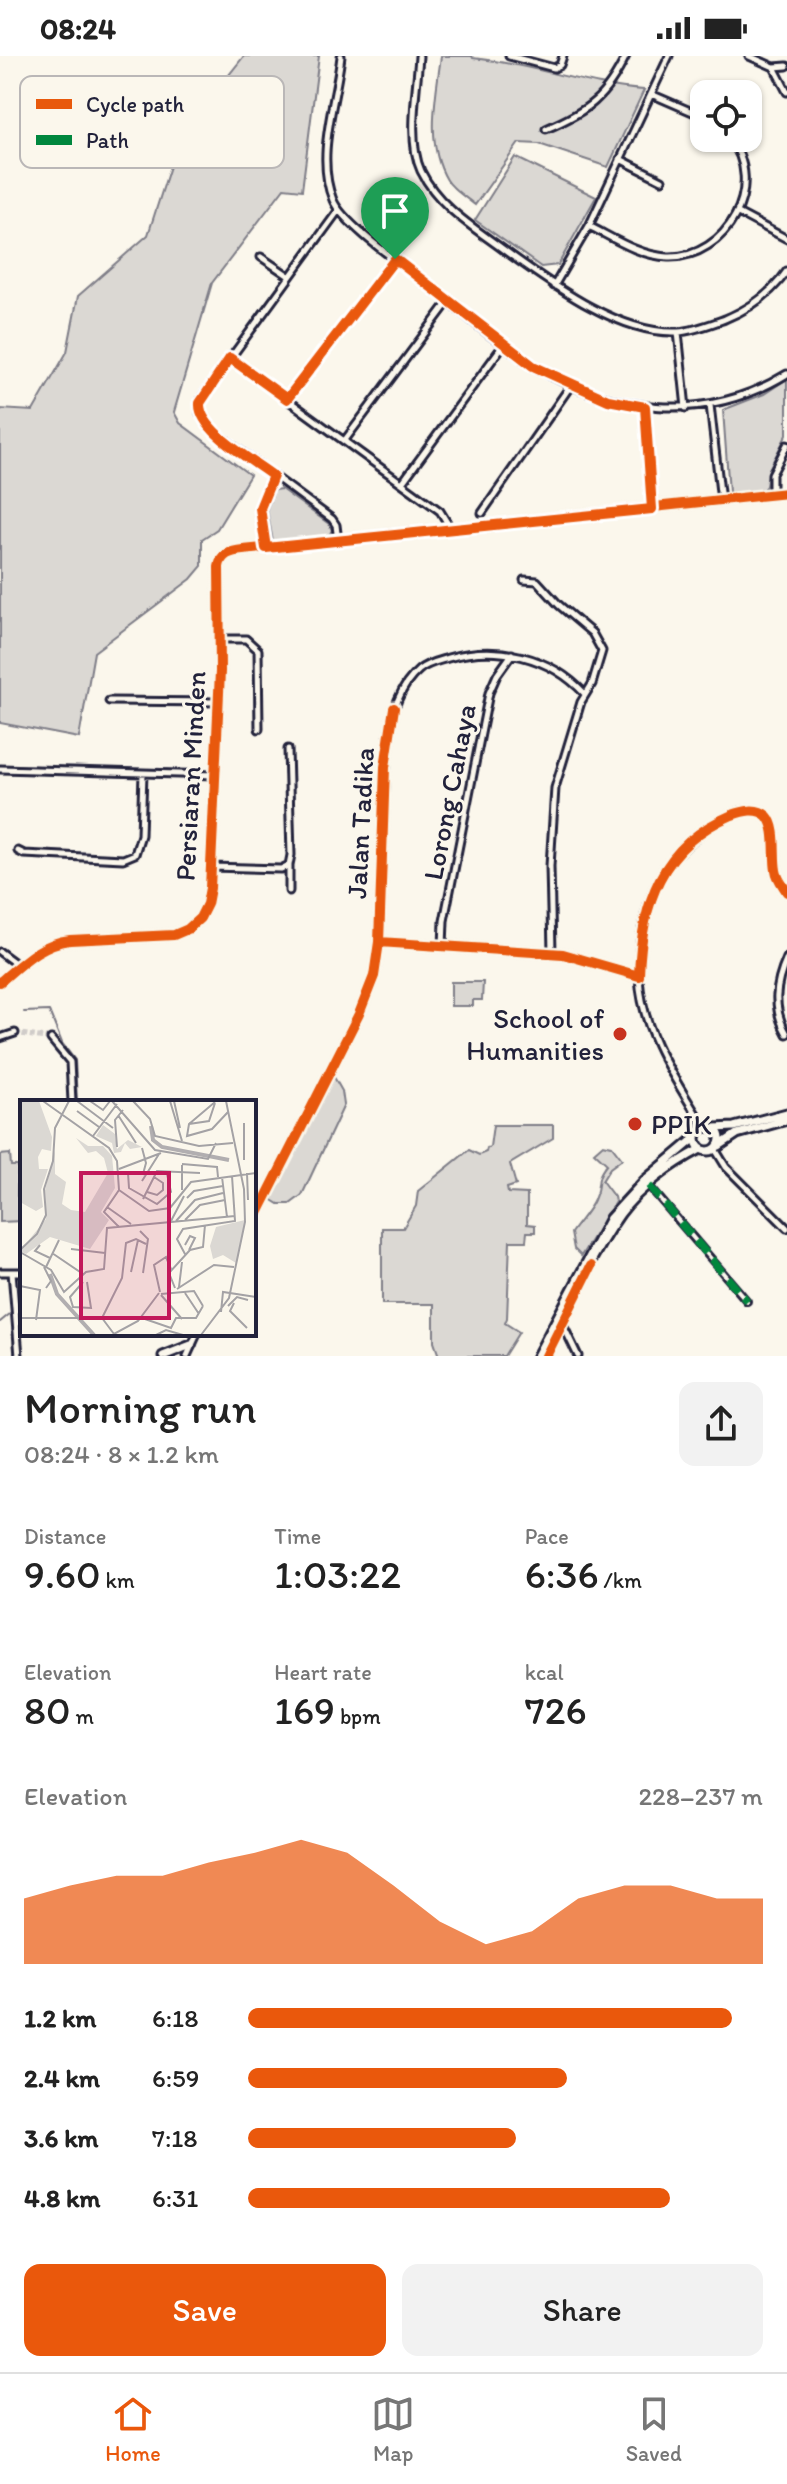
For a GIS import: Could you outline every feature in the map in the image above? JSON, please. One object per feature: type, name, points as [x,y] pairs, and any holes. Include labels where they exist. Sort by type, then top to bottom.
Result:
[{"type":"street","points":[[341,56],[325,166],[338,211],[533,366],[608,400],[645,407],[710,405],[757,390],[787,374]]},
{"type":"street","points":[[419,56],[415,149],[419,167],[431,190],[457,215],[554,286],[614,318],[678,332],[715,323],[751,306],[766,295],[787,271]]},
{"type":"street","points":[[511,57],[556,68],[563,56]]},
{"type":"street","points":[[546,129],[581,114],[616,78],[626,56]]},
{"type":"street","points":[[554,286],[589,226],[669,56]]},
{"type":"street","points":[[749,56],[774,67],[787,66]]},
{"type":"street","points":[[774,67],[787,92]]},
{"type":"street","points":[[651,94],[690,111]]},
{"type":"street","points":[[589,226],[641,251],[667,257],[700,251],[711,245],[738,213],[742,192],[741,164],[735,152]]},
{"type":"street","points":[[620,159],[662,180]]},
{"type":"street","points":[[338,211],[203,396],[200,413],[212,430],[332,519],[337,528],[338,541]]},
{"type":"street","points":[[738,213],[787,239]]},
{"type":"street","points":[[261,257],[289,276]]},
{"type":"street","points":[[287,399],[395,259]]},
{"type":"street","points":[[345,440],[449,301]]},
{"type":"street","points":[[678,332],[686,408]]},
{"type":"street","points":[[402,483],[504,344]]},
{"type":"street","points":[[230,358],[440,511],[451,529]]},
{"type":"street","points":[[482,513],[571,385]]},
{"type":"street","points":[[710,405],[721,501]]},
{"type":"street","points":[[645,407],[652,509]]},
{"type":"street","points":[[772,495],[772,474],[787,445]]},
{"type":"street","points":[[273,476],[260,508],[266,548],[787,493]]},
{"type":"street","name":"Persiaran Minden","points":[[0,982],[41,949],[64,941],[163,936],[188,929],[200,918],[207,904],[211,867],[220,561],[231,552],[266,548]]},
{"type":"street","points":[[524,580],[537,581],[559,605],[580,621],[601,645],[602,651],[592,684],[585,694],[552,806],[552,952]]},
{"type":"street","points":[[220,639],[246,639],[253,642],[258,650],[259,729]]},
{"type":"street","name":"Jalan Tadika","points":[[256,1217],[368,996],[379,942],[385,767],[394,708],[403,689],[426,665],[477,652],[513,653],[561,673],[585,694]]},
{"type":"street","name":"Lorong Cahaya","points":[[443,946],[444,921],[489,693],[493,681],[513,653]]},
{"type":"street","points":[[109,701],[218,702]]},
{"type":"street","points":[[288,749],[289,891]]},
{"type":"street","points":[[0,769],[215,775]]},
{"type":"street","points":[[18,851],[24,854],[123,859],[135,854],[141,835],[143,773]]},
{"type":"street","points":[[704,1127],[650,1032],[639,976],[643,927],[656,884],[663,871],[700,832],[740,812],[751,810],[764,814],[772,827],[776,872],[787,892]]},
{"type":"street","points":[[211,867],[281,869],[289,865]]},
{"type":"street","points":[[379,942],[552,952],[576,956],[639,976]]},
{"type":"street","points":[[0,952],[19,966]]},
{"type":"street","points":[[787,958],[776,993],[779,1021],[787,1034]]},
{"type":"street","points":[[0,1038],[15,1033]]},
{"type":"street","points":[[51,1039],[70,1062],[72,1100]]},
{"type":"street","points":[[537,1356],[610,1218],[645,1180],[704,1127],[734,1127],[787,1113]]},
{"type":"street","points":[[695,1138],[701,1149],[707,1151],[737,1134],[787,1120]]},
{"type":"street","points":[[715,1128],[720,1135],[717,1148],[726,1167],[787,1228]]},
{"type":"street","points":[[546,1356],[610,1229],[622,1212],[668,1169],[701,1149]]},
{"type":"street","points":[[649,1186],[747,1301]]},
{"type":"street","points":[[0,1272],[20,1272]]},
{"type":"street","points":[[12,1272],[19,1356]]},
{"type":"street","points":[[561,1323],[578,1356]]},
{"type":"street","points":[[187,1356],[196,1336]]},
{"type":"street","points":[[163,1356],[191,1345]]},
{"type":"shaded area","points":[[244,56],[319,56],[302,190],[284,188],[212,283],[174,412],[180,423],[250,475],[217,529],[202,539],[202,566],[191,579],[94,652],[79,738],[0,723],[0,409],[33,411],[67,352],[78,296],[148,235],[169,168],[284,168],[284,76],[228,76]]},
{"type":"shaded area","points":[[441,56],[472,56],[601,84],[644,90],[608,167],[539,144],[519,143],[475,205],[447,180],[436,151],[434,119]]},
{"type":"shaded area","points":[[515,157],[596,197],[558,265],[541,267],[475,220]]},
{"type":"shaded area","points":[[787,379],[787,434],[769,469],[766,486],[761,492],[734,496],[729,492],[723,410],[764,394]]},
{"type":"shaded area","points":[[281,489],[329,524],[332,530],[328,537],[273,542],[267,509],[274,490]]},
{"type":"shaded area","points":[[451,982],[483,982],[482,1000],[473,1000],[473,1006],[451,1006]]},
{"type":"shaded area","points":[[334,1077],[342,1091],[344,1105],[302,1195],[290,1204],[279,1204],[271,1199]]},
{"type":"shaded area","points":[[493,1125],[553,1125],[553,1138],[510,1164],[516,1185],[507,1188],[508,1193],[527,1194],[527,1224],[535,1225],[535,1232],[527,1232],[526,1241],[510,1241],[505,1323],[519,1332],[504,1356],[439,1356],[434,1342],[434,1304],[382,1304],[382,1228],[403,1228],[416,1206],[418,1191],[469,1150],[479,1155],[486,1152],[490,1147]]},
{"type":"shaded area","points":[[603,1144],[612,1146],[622,1159],[610,1168],[602,1181],[615,1202],[581,1256],[574,1249],[571,1233],[596,1195],[600,1175],[607,1164],[594,1152]]},
{"type":"shaded area","points":[[10,1154],[11,1166],[18,1166],[20,1221],[0,1222],[0,1155]]},
{"type":"waterway","points":[[24,1012],[49,1011],[62,1043],[75,1060],[77,1100]]},
{"type":"waterway","points":[[0,1322],[20,1306]]},
{"type":"tunnel","points":[[15,1033],[51,1039]]},
{"type":"marked path","points":[[649,1186],[747,1301]]},
{"type":"cycle path","points":[[0,982],[32,955],[50,945],[70,940],[174,935],[188,929],[200,918],[210,888],[220,671],[219,567],[227,554],[787,493]]},
{"type":"cycle path","points":[[256,1217],[359,1014],[374,976],[379,942],[385,767],[394,708]]},
{"type":"cycle path","points":[[379,942],[563,954],[639,976],[644,925],[660,880],[672,860],[708,828],[745,811],[759,811],[770,821],[777,873],[787,892]]},
{"type":"cycle path","points":[[546,1356],[591,1266]]},
{"type":"place","name":"School of Humanities","points":[[620,1034]]},
{"type":"place","name":"PPIK","points":[[635,1124]]},
{"type":"route","points":[[395,259],[533,366],[608,400],[645,407],[652,509],[266,548],[260,508],[273,476],[212,430],[200,413],[203,396],[230,358],[287,399],[395,259]]}]
